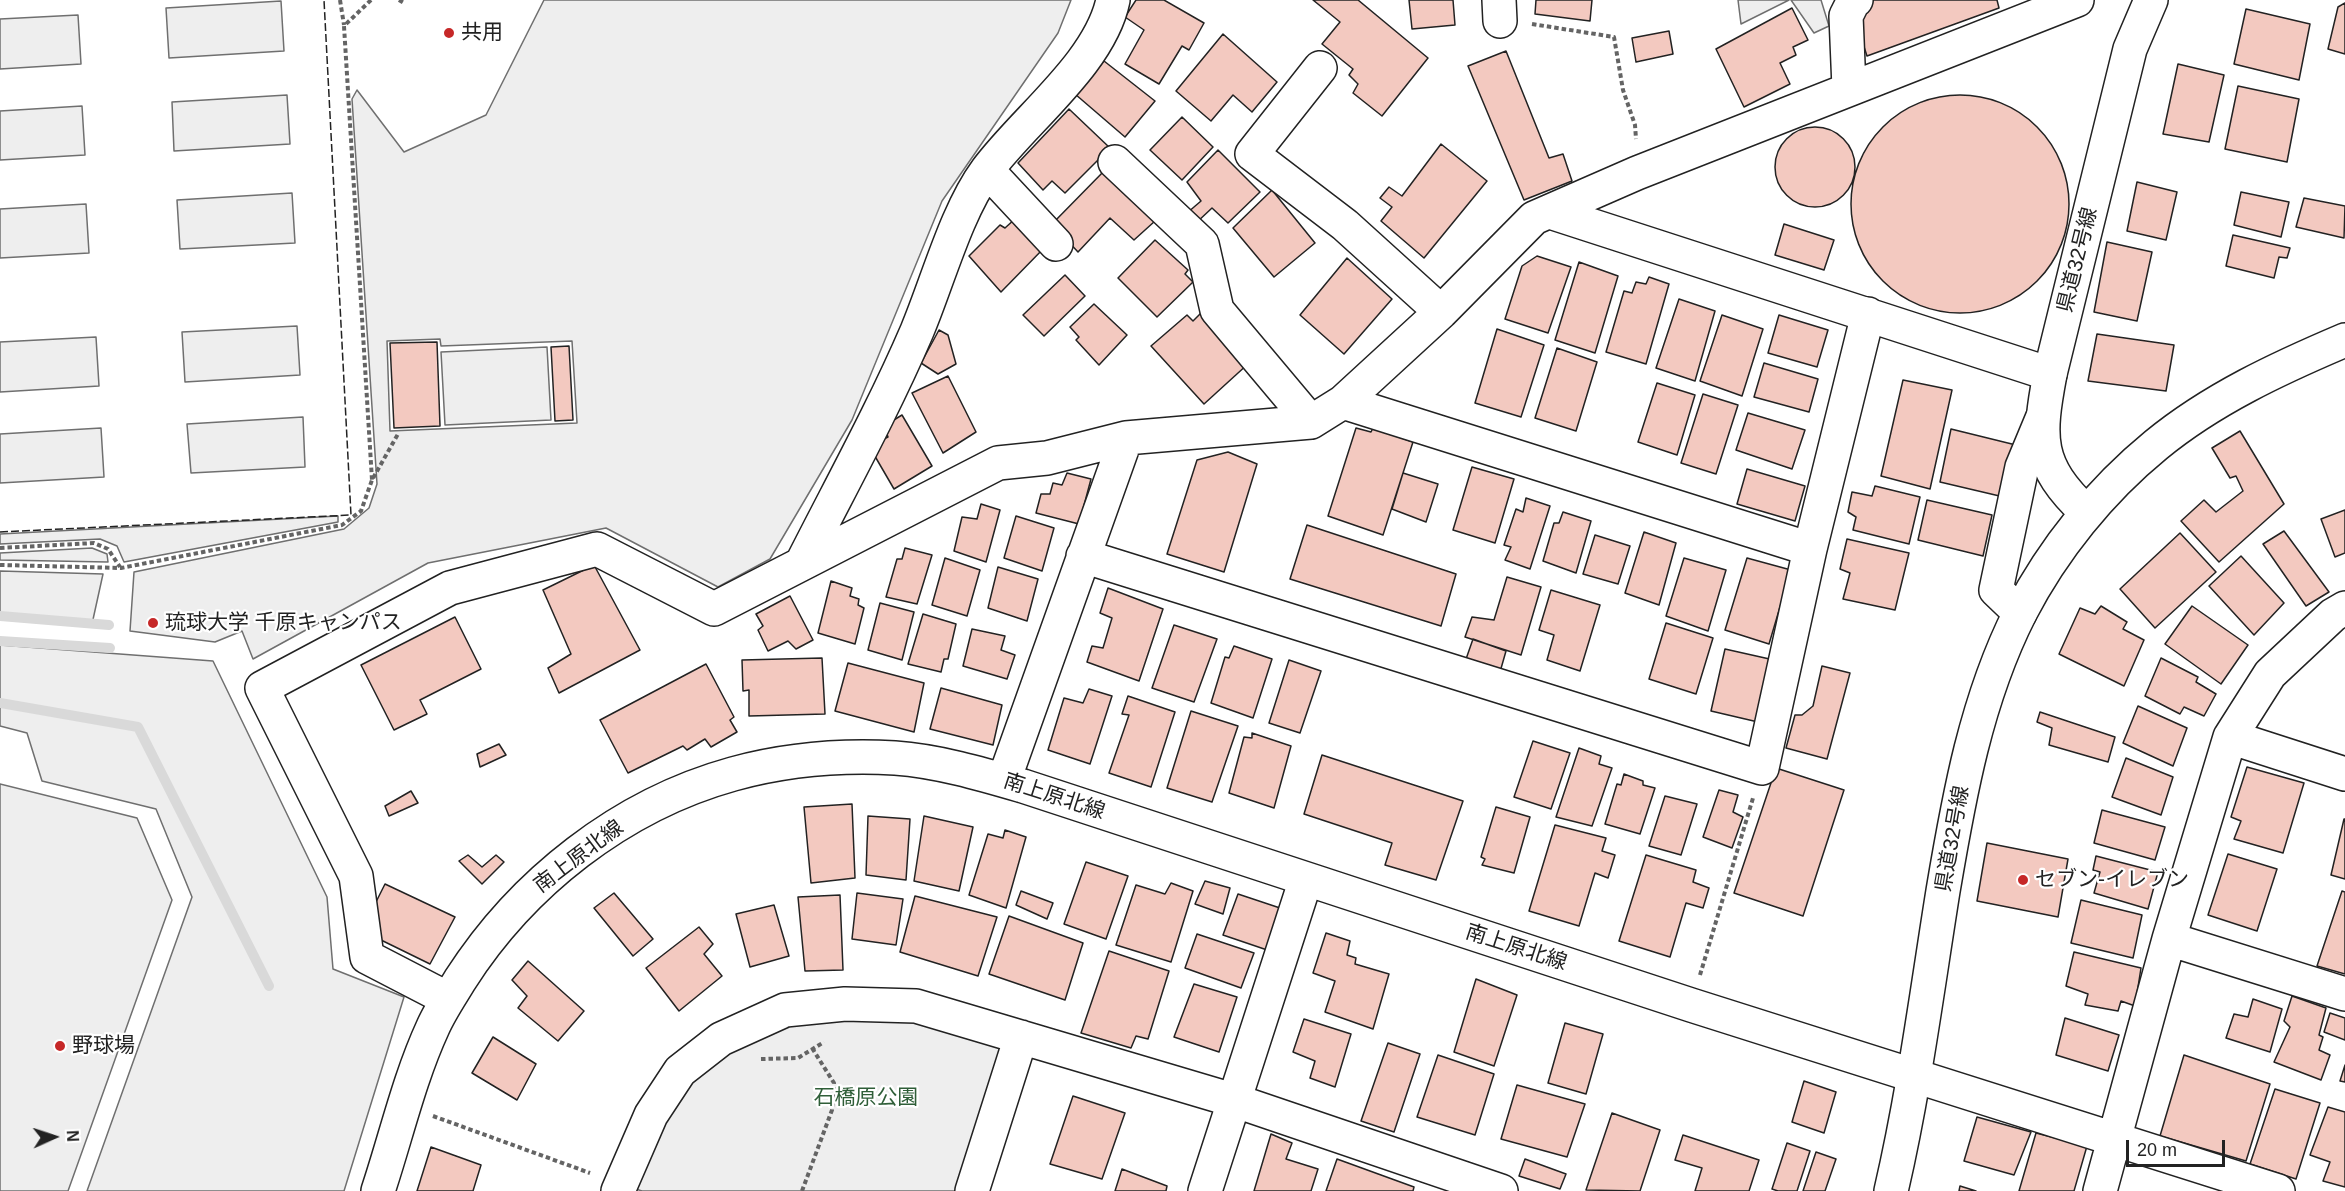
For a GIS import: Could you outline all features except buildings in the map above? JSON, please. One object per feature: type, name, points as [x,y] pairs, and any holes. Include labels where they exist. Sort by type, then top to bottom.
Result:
[{"type":"street","points":[[802,563],[917,331],[969,201],[987,170],[1085,59],[1110,12],[1113,0]]},
{"type":"street","points":[[1849,88],[1846,16],[1856,0]]},
{"type":"street","points":[[448,999],[368,957],[356,876],[262,688],[450,588],[597,549],[714,609],[998,463],[1047,458],[1126,438],[1311,422],[1343,402],[1441,312],[1534,218],[1637,173],[2077,0]]},
{"type":"street","name":"県道32号線","points":[[2086,512],[2068,495],[2045,455],[2042,419],[2050,374],[2130,49],[2151,0]]},
{"type":"street","points":[[1320,68],[1252,154],[1345,225],[1441,312]]},
{"type":"street","points":[[1115,162],[1202,244],[1217,310],[1311,422]]},
{"type":"street","points":[[987,170],[1056,244]]},
{"type":"street","points":[[1550,212],[2050,374]]},
{"type":"street","points":[[1083,556],[1762,768],[1810,549],[1868,314]]},
{"type":"street","name":"県道32号線","points":[[1890,1191],[1914,1076],[1954,827],[1969,754],[1986,696],[2020,613],[2086,512],[2156,445],[2200,413],[2256,381],[2345,340]]},
{"type":"street","points":[[1343,402],[1810,549]]},
{"type":"street","points":[[2020,613],[1996,590],[2022,467],[2042,419]]},
{"type":"street","points":[[1004,780],[1126,438]]},
{"type":"street","points":[[2100,1191],[2169,939],[2230,737],[2270,674],[2333,615],[2345,608]]},
{"type":"street","points":[[2230,737],[2345,774]]},
{"type":"street","name":"南上原北線","points":[[378,1191],[433,1026],[448,999],[494,932],[551,874],[614,828],[654,804],[693,787],[733,774],[774,765],[860,757],[897,758],[931,763],[1004,780],[1691,1005],[2278,1191]]},
{"type":"street","points":[[1205,1191],[1306,879]]},
{"type":"street","points":[[2169,939],[2345,994]]},
{"type":"street","points":[[619,1187],[651,1115],[680,1071],[721,1039],[785,1010],[845,1004],[916,1006],[1236,1101],[1429,1179],[1501,1191]]},
{"type":"street","points":[[972,1191],[1021,1037]]},
{"type":"path","points":[[340,0],[344,26],[372,480]]},
{"type":"path","points":[[344,26],[371,0]]},
{"type":"path","points":[[1500,10],[1614,37],[1623,90],[1635,125],[1637,173]]},
{"type":"path","points":[[0,566],[121,568],[342,525],[361,511],[372,480],[398,434]]},
{"type":"path","points":[[0,549],[94,543],[108,549],[121,568]]},
{"type":"path","points":[[1691,1005],[1762,768]]},
{"type":"path","points":[[753,1060],[798,1058],[821,1042],[832,1041]]},
{"type":"path","points":[[802,1191],[832,1110],[834,1083],[812,1048]]},
{"type":"path","points":[[405,1106],[619,1187]]},
{"type":"green space","points":[[544,0],[1071,0],[1058,33],[942,201],[852,420],[770,559],[718,587],[606,528],[428,563],[253,659],[242,631],[215,642],[130,631],[134,572],[344,529],[369,508],[377,484],[352,99],[357,90],[404,152],[486,115]],"holes":[[[440,339],[441,346],[572,341],[577,423],[390,431],[387,341]]]},
{"type":"green space","points":[[1738,0],[1789,0],[1741,24]]},
{"type":"green space","points":[[1791,0],[1821,0],[1829,26],[1814,33]]},
{"type":"green space","points":[[281,1],[284,51],[169,58],[166,8]]},
{"type":"green space","points":[[78,15],[81,64],[0,69],[0,19]]},
{"type":"green space","points":[[287,95],[290,144],[174,151],[172,102]]},
{"type":"green space","points":[[82,106],[85,155],[0,160],[0,111]]},
{"type":"green space","points":[[292,193],[295,243],[180,249],[177,200]]},
{"type":"green space","points":[[86,204],[89,253],[0,258],[0,209]]},
{"type":"green space","points":[[297,326],[300,375],[185,382],[182,332]]},
{"type":"green space","points":[[96,337],[99,386],[0,392],[0,342]]},
{"type":"green space","points":[[547,347],[551,420],[445,425],[441,352]]},
{"type":"green space","points":[[303,417],[305,467],[191,473],[187,424]]},
{"type":"green space","points":[[101,428],[104,477],[0,483],[0,434]]},
{"type":"green space","points":[[338,516],[338,522],[124,562],[117,546],[100,539],[0,544],[0,534]]},
{"type":"green space","points":[[92,548],[107,554],[108,562],[0,560],[0,553]]},
{"type":"green space","points":[[0,571],[103,574],[92,624],[0,616]]},
{"type":"green space","points":[[0,645],[213,661],[327,897],[333,969],[404,997],[344,1191],[87,1191],[192,897],[156,809],[42,781],[27,733],[0,726]]},
{"type":"green space","name":"野球場","points":[[0,784],[137,818],[172,900],[68,1191],[0,1191]]},
{"type":"green space","name":"石橋原公園","points":[[845,1004],[1021,1037],[972,1191],[642,1191],[620,1184],[721,1039]]},
{"type":"waterway","points":[[0,616],[109,625]]},
{"type":"waterway","points":[[0,641],[110,648]]},
{"type":"waterway","points":[[0,703],[138,727],[269,986]]},
{"type":"fence","points":[[0,532],[351,515],[324,0]]},
{"type":"place","name":"共用","points":[[449,33]]},
{"type":"place","name":"琉球大学 千原キャンパス","points":[[153,623]]},
{"type":"place","name":"セブン-イレブン","points":[[2023,880]]},
{"type":"place","name":"野球場","points":[[60,1046]]}]
